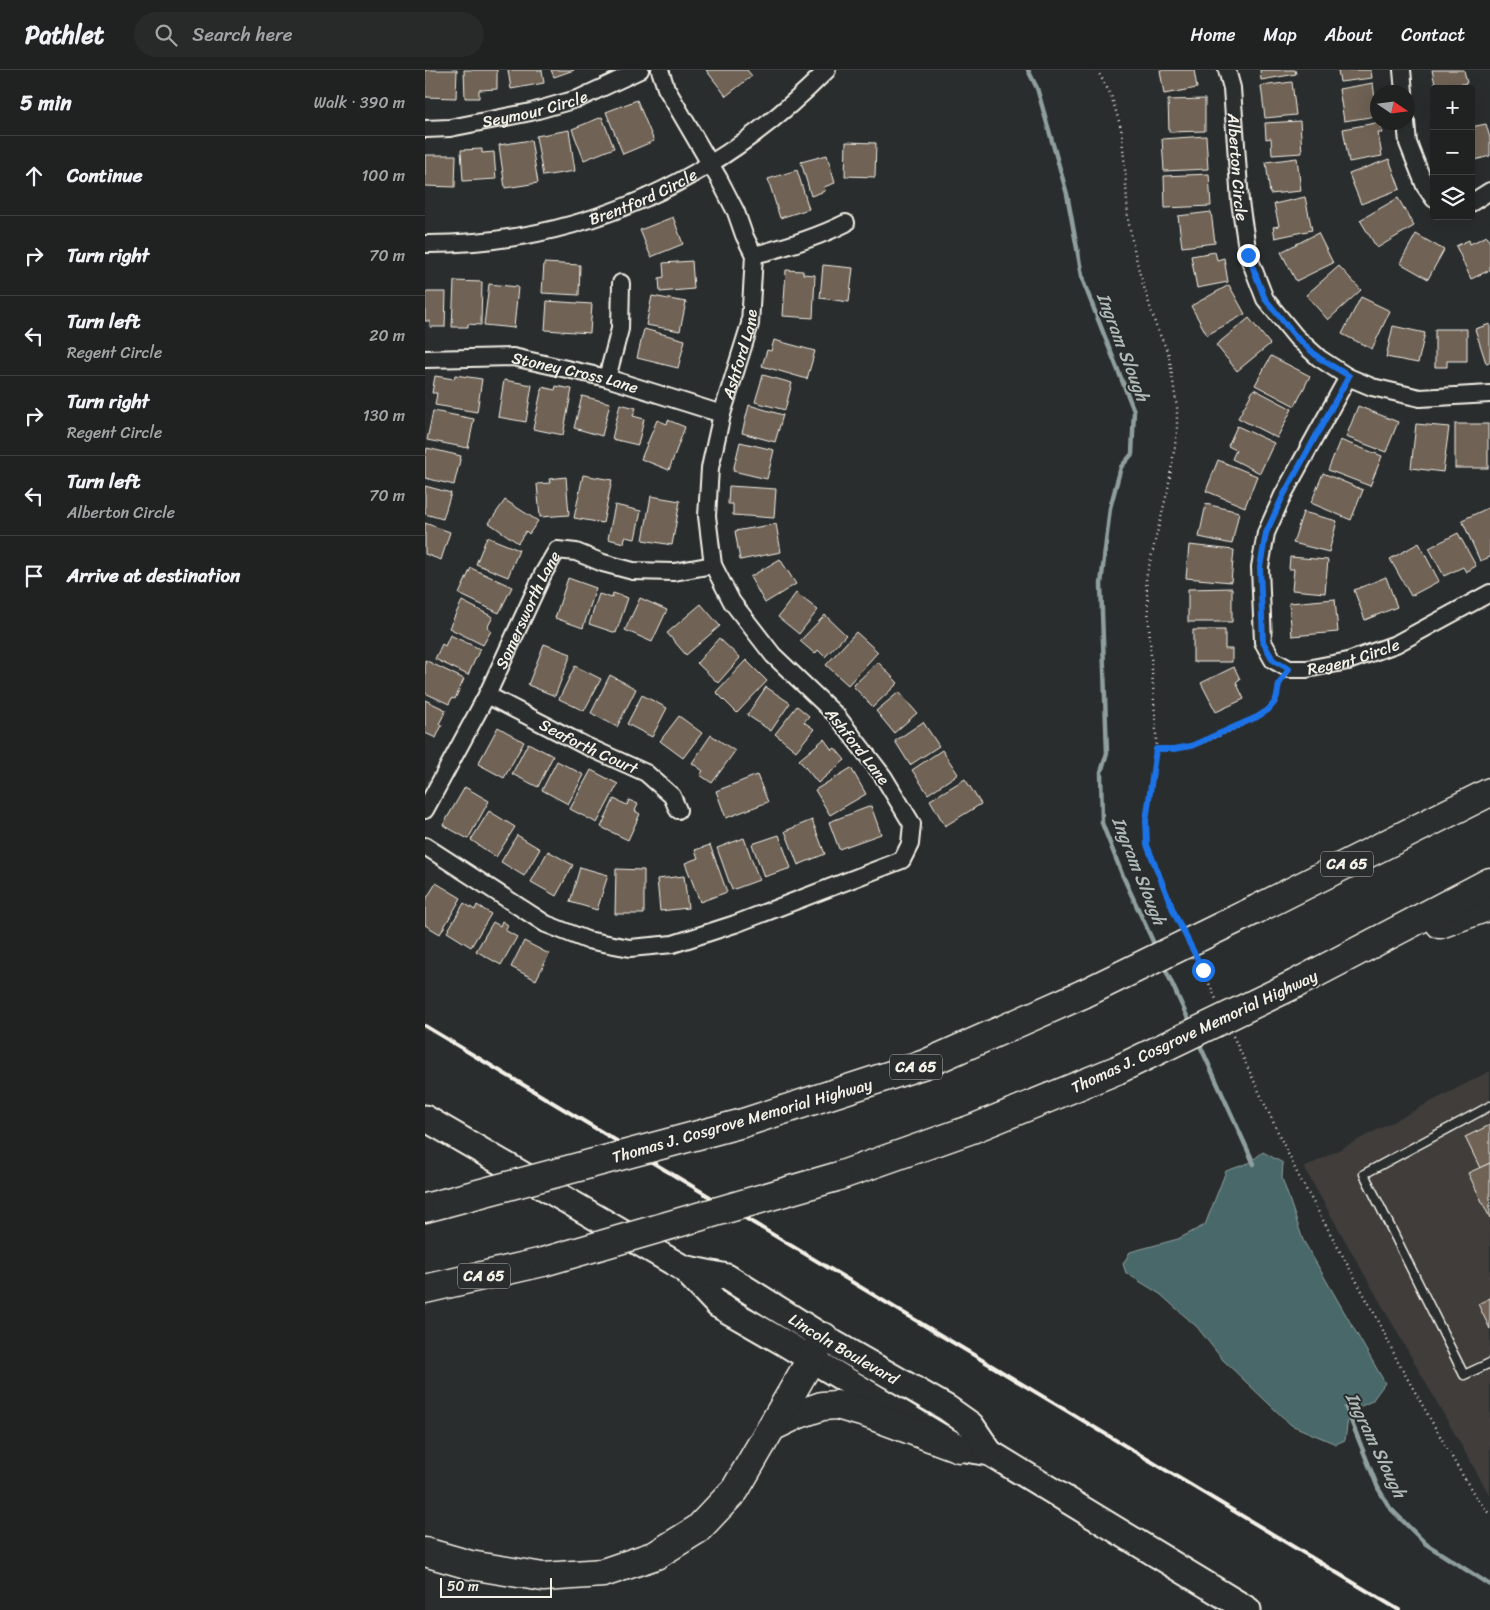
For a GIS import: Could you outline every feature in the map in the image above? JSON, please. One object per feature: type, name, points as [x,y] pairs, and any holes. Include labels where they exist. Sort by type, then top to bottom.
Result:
[{"type":"highway","points":[[1437,819],[1490,783]]},
{"type":"highway","name":"Thomas J. Cosgrove Memorial Highway","points":[[435,1205],[743,1123],[925,1064],[1083,994],[1490,792]]},
{"type":"highway","name":"Thomas J. Cosgrove Memorial Highway","points":[[425,1289],[543,1262],[836,1177],[973,1129],[1117,1070],[1295,984],[1490,882]]},
{"type":"highway","points":[[1349,956],[1490,906]]},
{"type":"highway","points":[[425,1552],[470,1565],[543,1577],[603,1572],[656,1555],[698,1529],[735,1490],[774,1426],[817,1348]]},
{"type":"highway","points":[[774,1426],[819,1407],[837,1405],[865,1413],[959,1448]]},
{"type":"main road","name":"Lincoln Boulevard","points":[[425,1118],[683,1268],[718,1305],[781,1341],[817,1348],[955,1414],[971,1425],[990,1453]]},
{"type":"main road","name":"Lincoln Boulevard","points":[[817,1348],[828,1368],[959,1448],[990,1453],[1248,1610]]},
{"type":"street","name":"Seymour Circle","points":[[425,129],[450,128],[531,112],[580,98],[640,70]]},
{"type":"street","name":"Ashford Lane","points":[[425,846],[546,924],[587,940],[630,948],[673,944],[735,924],[902,860],[910,844],[911,824],[883,776],[837,716],[773,655],[732,602],[713,565],[707,516],[710,468],[722,414],[750,324],[754,255],[744,235],[736,212],[711,164],[666,88],[660,70]]},
{"type":"street","name":"Brentford Circle","points":[[425,244],[509,238],[562,227],[628,206],[711,164],[777,117],[827,70]]},
{"type":"street","name":"Alberton Circle","points":[[1227,70],[1232,88],[1240,202],[1248,255],[1265,299],[1296,337],[1319,358],[1372,387],[1420,398],[1490,394]]},
{"type":"street","points":[[1402,70],[1403,85]]},
{"type":"street","points":[[1406,130],[1407,143],[1425,186],[1430,193]]},
{"type":"street","points":[[1475,200],[1490,191]]},
{"type":"street","points":[[754,255],[791,246],[822,235],[845,223]]},
{"type":"street","points":[[607,378],[620,329],[621,283]]},
{"type":"street","name":"Stoney Cross Lane","points":[[425,360],[513,357],[607,378],[722,414]]},
{"type":"street","name":"Regent Circle","points":[[1349,376],[1283,496],[1266,533],[1260,567],[1263,642],[1273,660],[1289,669],[1307,669],[1348,662],[1396,644],[1490,593]]},
{"type":"street","name":"Somersworth Lane","points":[[425,810],[487,694],[543,574],[557,550],[576,552],[603,563],[633,571],[674,572],[713,565]]},
{"type":"street","name":"Seaforth Court","points":[[487,694],[584,745],[646,773],[672,796],[678,810]]},
{"type":"lane","points":[[1490,1106],[1364,1174],[1463,1375],[1490,1363]]},
{"type":"path","points":[[1097,70],[1111,95],[1121,128],[1128,219],[1132,240],[1139,271],[1156,326],[1169,355],[1177,408],[1177,432],[1168,489],[1146,578],[1156,749],[1146,821],[1147,845],[1183,931]]},
{"type":"path","points":[[1156,749],[1174,749],[1191,746],[1262,714],[1274,703],[1279,684],[1289,669]]},
{"type":"path","points":[[1195,955],[1219,1006]]},
{"type":"path","points":[[1231,1032],[1297,1173],[1379,1322],[1398,1362],[1473,1494],[1490,1515]]},
{"type":"shaded area","points":[[1490,1071],[1490,1496],[1304,1168]]},
{"type":"water","points":[[1263,1152],[1283,1163],[1282,1178],[1303,1240],[1385,1383],[1372,1401],[1349,1412],[1345,1440],[1336,1444],[1291,1425],[1223,1360],[1197,1327],[1160,1294],[1126,1273],[1123,1264],[1130,1252],[1178,1239],[1205,1225],[1226,1171],[1249,1163]]},
{"type":"building","points":[[425,70],[457,70],[456,98],[425,97]]},
{"type":"building","points":[[464,70],[497,70],[497,89],[479,90],[479,98],[465,98]]},
{"type":"building","points":[[508,70],[542,70],[544,83],[511,89]]},
{"type":"building","points":[[551,70],[574,70],[554,77]]},
{"type":"building","points":[[706,70],[747,70],[752,76],[726,96]]},
{"type":"building","points":[[1160,70],[1194,70],[1197,88],[1164,94]]},
{"type":"building","points":[[1260,70],[1295,70],[1296,74],[1261,80]]},
{"type":"building","points":[[1338,70],[1371,70],[1372,78],[1340,82]]},
{"type":"building","points":[[1432,70],[1464,70],[1467,83],[1435,85]]},
{"type":"building","points":[[1292,82],[1296,115],[1265,118],[1261,86]]},
{"type":"building","points":[[1373,83],[1373,85],[1370,85],[1370,117],[1344,121],[1339,89]]},
{"type":"building","points":[[1205,99],[1205,131],[1169,132],[1168,100]]},
{"type":"building","points":[[637,100],[654,141],[623,154],[606,112]]},
{"type":"building","points":[[602,117],[614,148],[584,160],[572,129]]},
{"type":"building","points":[[1300,121],[1302,153],[1272,155],[1271,138],[1266,139],[1265,123]]},
{"type":"building","points":[[1370,124],[1370,130],[1382,130],[1382,133],[1378,133],[1382,156],[1349,162],[1343,129]]},
{"type":"building","points":[[1486,124],[1490,138],[1490,156],[1475,160],[1475,130],[1475,126]]},
{"type":"building","points":[[569,130],[575,171],[543,176],[536,136]]},
{"type":"building","points":[[1206,136],[1208,169],[1164,171],[1162,139]]},
{"type":"building","points":[[531,140],[538,183],[505,188],[499,145]]},
{"type":"building","points":[[846,142],[876,143],[875,177],[845,176]]},
{"type":"building","points":[[482,149],[482,153],[494,152],[496,179],[463,181],[461,150]]},
{"type":"building","points":[[425,155],[456,155],[455,187],[425,186]]},
{"type":"building","points":[[827,155],[835,183],[824,187],[825,191],[811,196],[801,162]]},
{"type":"building","points":[[1297,158],[1301,191],[1270,194],[1266,162]]},
{"type":"building","points":[[1389,159],[1400,189],[1361,204],[1349,174]]},
{"type":"building","points":[[797,170],[809,209],[780,218],[768,179]]},
{"type":"building","points":[[1209,174],[1211,206],[1165,208],[1164,176]]},
{"type":"building","points":[[1305,197],[1312,230],[1275,238],[1273,227],[1279,226],[1274,204]]},
{"type":"building","points":[[1398,198],[1414,226],[1377,248],[1360,220]]},
{"type":"building","points":[[1211,212],[1215,243],[1182,247],[1178,216]]},
{"type":"building","points":[[673,217],[683,244],[651,257],[640,230]]},
{"type":"building","points":[[1318,233],[1333,263],[1296,281],[1281,252]]},
{"type":"building","points":[[1416,234],[1444,250],[1428,279],[1400,263]]},
{"type":"building","points":[[1487,236],[1490,243],[1490,270],[1471,279],[1456,246],[1469,240],[1470,244]]},
{"type":"building","points":[[1215,252],[1217,260],[1224,258],[1228,282],[1197,288],[1191,256]]},
{"type":"building","points":[[692,261],[694,289],[660,292],[659,278],[664,277],[663,263]]},
{"type":"building","points":[[544,263],[580,265],[579,295],[542,293]]},
{"type":"building","points":[[823,265],[853,268],[849,302],[820,298]]},
{"type":"building","points":[[1339,266],[1361,290],[1328,320],[1306,295]]},
{"type":"building","points":[[786,270],[803,271],[803,274],[815,275],[813,318],[783,316]]},
{"type":"building","points":[[454,281],[482,282],[481,325],[468,324],[468,327],[452,327]]},
{"type":"building","points":[[489,284],[518,287],[514,328],[484,325]]},
{"type":"building","points":[[1229,285],[1245,314],[1207,335],[1191,306]]},
{"type":"building","points":[[425,292],[446,292],[445,327],[430,327],[430,321],[425,321]]},
{"type":"building","points":[[652,296],[686,302],[680,331],[646,325]]},
{"type":"building","points":[[1361,297],[1390,311],[1372,349],[1342,334]]},
{"type":"building","points":[[547,301],[592,304],[590,333],[545,330]]},
{"type":"building","points":[[1249,318],[1270,344],[1237,371],[1216,345]]},
{"type":"building","points":[[1490,324],[1490,362],[1486,363],[1475,329]]},
{"type":"building","points":[[1393,326],[1425,333],[1418,363],[1386,357]]},
{"type":"building","points":[[644,329],[685,340],[678,368],[637,358]]},
{"type":"building","points":[[1435,329],[1467,329],[1467,361],[1447,361],[1447,367],[1435,367]]},
{"type":"building","points":[[774,340],[815,351],[807,379],[762,366],[767,350],[771,351]]},
{"type":"building","points":[[1271,356],[1310,376],[1295,406],[1255,385]]},
{"type":"building","points":[[455,375],[482,379],[477,412],[435,405],[437,393],[432,393],[435,376],[454,379]]},
{"type":"building","points":[[763,375],[792,383],[785,410],[755,402]]},
{"type":"building","points":[[504,380],[532,385],[526,422],[498,417]]},
{"type":"building","points":[[556,386],[572,389],[563,435],[533,429],[542,387],[555,390]]},
{"type":"building","points":[[1254,389],[1292,409],[1277,438],[1238,418]]},
{"type":"building","points":[[582,396],[610,403],[602,436],[574,428]]},
{"type":"building","points":[[620,404],[636,408],[633,416],[644,419],[638,445],[612,439]]},
{"type":"building","points":[[749,405],[783,415],[775,442],[742,433]]},
{"type":"building","points":[[1358,406],[1398,422],[1386,452],[1346,437]]},
{"type":"building","points":[[433,411],[474,419],[468,448],[427,440]]},
{"type":"building","points":[[657,420],[667,424],[668,420],[685,427],[669,470],[641,459]]},
{"type":"building","points":[[1416,424],[1449,427],[1443,472],[1411,468]]},
{"type":"building","points":[[1455,424],[1488,424],[1488,468],[1455,468]]},
{"type":"building","points":[[1237,426],[1274,443],[1260,473],[1232,459],[1236,450],[1228,446]]},
{"type":"building","points":[[1340,440],[1382,456],[1370,486],[1328,470]]},
{"type":"building","points":[[740,442],[774,450],[767,479],[733,471]]},
{"type":"building","points":[[427,448],[461,456],[454,485],[425,478]]},
{"type":"building","points":[[1218,460],[1257,476],[1245,507],[1206,491]]},
{"type":"building","points":[[1323,473],[1363,490],[1351,520],[1311,503]]},
{"type":"building","points":[[583,475],[612,480],[603,523],[574,518]]},
{"type":"building","points":[[566,477],[569,515],[540,517],[537,484],[550,483],[549,479]]},
{"type":"building","points":[[425,486],[451,493],[443,519],[425,514]]},
{"type":"building","points":[[729,486],[776,489],[774,518],[733,515],[733,504],[728,504]]},
{"type":"building","points":[[651,496],[680,501],[672,545],[643,540]]},
{"type":"building","points":[[505,500],[538,521],[529,534],[526,531],[518,543],[489,523]]},
{"type":"building","points":[[1206,504],[1239,512],[1232,544],[1199,537]]},
{"type":"building","points":[[615,505],[641,511],[635,539],[625,537],[624,543],[608,539]]},
{"type":"building","points":[[1490,507],[1490,557],[1480,561],[1462,520]]},
{"type":"building","points":[[1303,512],[1337,521],[1329,552],[1293,543]]},
{"type":"building","points":[[425,523],[450,532],[441,560],[425,554]]},
{"type":"building","points":[[776,524],[781,552],[740,560],[735,531]]},
{"type":"building","points":[[1458,533],[1476,566],[1466,572],[1463,567],[1444,576],[1429,548]]},
{"type":"building","points":[[487,537],[519,550],[508,577],[476,564]]},
{"type":"building","points":[[1419,543],[1439,581],[1411,596],[1390,559]]},
{"type":"building","points":[[1189,545],[1234,550],[1231,582],[1186,578]]},
{"type":"building","points":[[1290,557],[1328,560],[1325,593],[1292,590],[1294,569],[1289,569]]},
{"type":"building","points":[[780,559],[796,584],[765,603],[750,577]]},
{"type":"building","points":[[471,568],[512,587],[499,613],[459,594]]},
{"type":"building","points":[[1386,577],[1397,607],[1365,620],[1354,590]]},
{"type":"building","points":[[568,578],[596,588],[583,628],[555,618]]},
{"type":"building","points":[[1232,588],[1232,622],[1188,622],[1188,589]]},
{"type":"building","points":[[613,593],[628,598],[616,633],[589,624],[599,594],[612,598]]},
{"type":"building","points":[[796,593],[818,610],[799,634],[778,617]]},
{"type":"building","points":[[640,598],[667,610],[652,642],[625,630]]},
{"type":"building","points":[[1335,599],[1338,632],[1292,636],[1289,603]]},
{"type":"building","points":[[462,601],[493,617],[487,628],[491,631],[483,645],[449,628]]},
{"type":"building","points":[[701,604],[720,626],[686,655],[667,633]]},
{"type":"building","points":[[825,615],[846,635],[825,657],[818,650],[815,654],[800,641]]},
{"type":"building","points":[[1193,630],[1225,630],[1225,649],[1232,649],[1232,662],[1193,662]]},
{"type":"building","points":[[856,632],[878,652],[848,685],[826,665]]},
{"type":"building","points":[[450,635],[480,649],[468,675],[435,659],[442,644],[445,646]]},
{"type":"building","points":[[719,638],[740,658],[718,683],[697,663]]},
{"type":"building","points":[[544,644],[571,654],[555,696],[528,685]]},
{"type":"building","points":[[425,660],[464,679],[455,699],[452,698],[449,704],[425,693]]},
{"type":"building","points":[[746,660],[767,681],[737,713],[716,692]]},
{"type":"building","points":[[878,662],[898,683],[873,707],[853,686]]},
{"type":"building","points":[[575,666],[601,679],[584,711],[559,699]]},
{"type":"building","points":[[1234,667],[1240,679],[1236,682],[1244,699],[1216,712],[1201,683]]},
{"type":"building","points":[[610,675],[636,689],[617,727],[591,713]]},
{"type":"building","points":[[766,687],[790,703],[771,731],[747,715]]},
{"type":"building","points":[[899,692],[917,713],[894,733],[876,711]]},
{"type":"building","points":[[642,695],[667,708],[652,737],[627,724]]},
{"type":"building","points":[[425,700],[446,710],[439,724],[442,725],[436,738],[425,733]]},
{"type":"building","points":[[797,706],[809,716],[804,722],[814,729],[796,751],[775,734]]},
{"type":"building","points":[[679,716],[702,733],[683,758],[660,741]]},
{"type":"building","points":[[923,722],[939,746],[910,765],[895,741]]},
{"type":"building","points":[[498,727],[524,742],[504,778],[478,764]]},
{"type":"building","points":[[711,735],[735,751],[712,783],[700,775],[703,771],[692,763]]},
{"type":"building","points":[[824,739],[832,750],[835,748],[845,760],[818,783],[799,760]]},
{"type":"building","points":[[528,743],[553,756],[538,787],[512,774]]},
{"type":"building","points":[[942,750],[958,774],[928,794],[912,770]]},
{"type":"building","points":[[557,761],[584,775],[568,804],[542,790]]},
{"type":"building","points":[[851,768],[866,794],[830,815],[815,790]]},
{"type":"building","points":[[591,770],[618,784],[597,823],[570,809]]},
{"type":"building","points":[[757,775],[768,802],[726,818],[716,791]]},
{"type":"building","points":[[965,779],[981,804],[945,826],[930,800]]},
{"type":"building","points":[[465,787],[489,801],[468,839],[443,825]]},
{"type":"building","points":[[614,799],[627,805],[629,800],[638,804],[635,811],[640,814],[628,840],[601,827]]},
{"type":"building","points":[[871,806],[881,834],[839,849],[829,822]]},
{"type":"building","points":[[489,811],[515,827],[496,857],[471,840]]},
{"type":"building","points":[[812,820],[825,854],[798,865],[785,831]]},
{"type":"building","points":[[517,835],[540,849],[524,876],[501,862]]},
{"type":"building","points":[[779,835],[791,868],[764,877],[752,844]]},
{"type":"building","points":[[744,838],[759,880],[732,890],[717,848]]},
{"type":"building","points":[[710,845],[727,892],[700,902],[685,863],[698,858],[695,850]]},
{"type":"building","points":[[548,851],[573,865],[556,896],[531,882]]},
{"type":"building","points":[[580,867],[608,875],[597,910],[570,902]]},
{"type":"building","points":[[616,869],[644,870],[644,914],[615,914]]},
{"type":"building","points":[[684,876],[688,908],[660,911],[657,879]]},
{"type":"building","points":[[436,883],[461,898],[440,934],[425,925],[425,901]]},
{"type":"building","points":[[464,903],[475,910],[477,905],[491,914],[471,947],[447,932]]},
{"type":"building","points":[[502,921],[508,925],[505,930],[517,937],[501,965],[476,951],[493,922],[500,926]]},
{"type":"building","points":[[524,941],[549,954],[536,980],[511,967]]},
{"type":"building","points":[[1490,1125],[1490,1163],[1480,1168],[1465,1137]]},
{"type":"building","points":[[1490,1163],[1490,1218],[1468,1173]]},
{"type":"building","points":[[1490,1298],[1490,1329],[1478,1304]]},
{"type":"waterway","name":"Ingram Slough","points":[[1028,70],[1037,88],[1067,194],[1083,281],[1134,411],[1132,454],[1121,467],[1110,508],[1101,584],[1107,753],[1101,772],[1102,823],[1122,874],[1156,948]]},
{"type":"waterway","name":"Ingram Slough","points":[[1163,964],[1191,1025]]},
{"type":"waterway","name":"Ingram Slough","points":[[1198,1041],[1254,1164]]},
{"type":"waterway","name":"Ingram Slough","points":[[1346,1408],[1378,1488],[1390,1508],[1426,1544],[1490,1585]]},
{"type":"railway","points":[[425,1026],[1399,1610]]},
{"type":"route","points":[[1203,970],[1175,915],[1147,845],[1146,821],[1156,749],[1174,749],[1191,746],[1257,717],[1268,710],[1274,703],[1279,684],[1289,669],[1273,660],[1263,642],[1260,567],[1266,533],[1283,496],[1349,376],[1319,358],[1296,337],[1265,299],[1248,255]]}]
